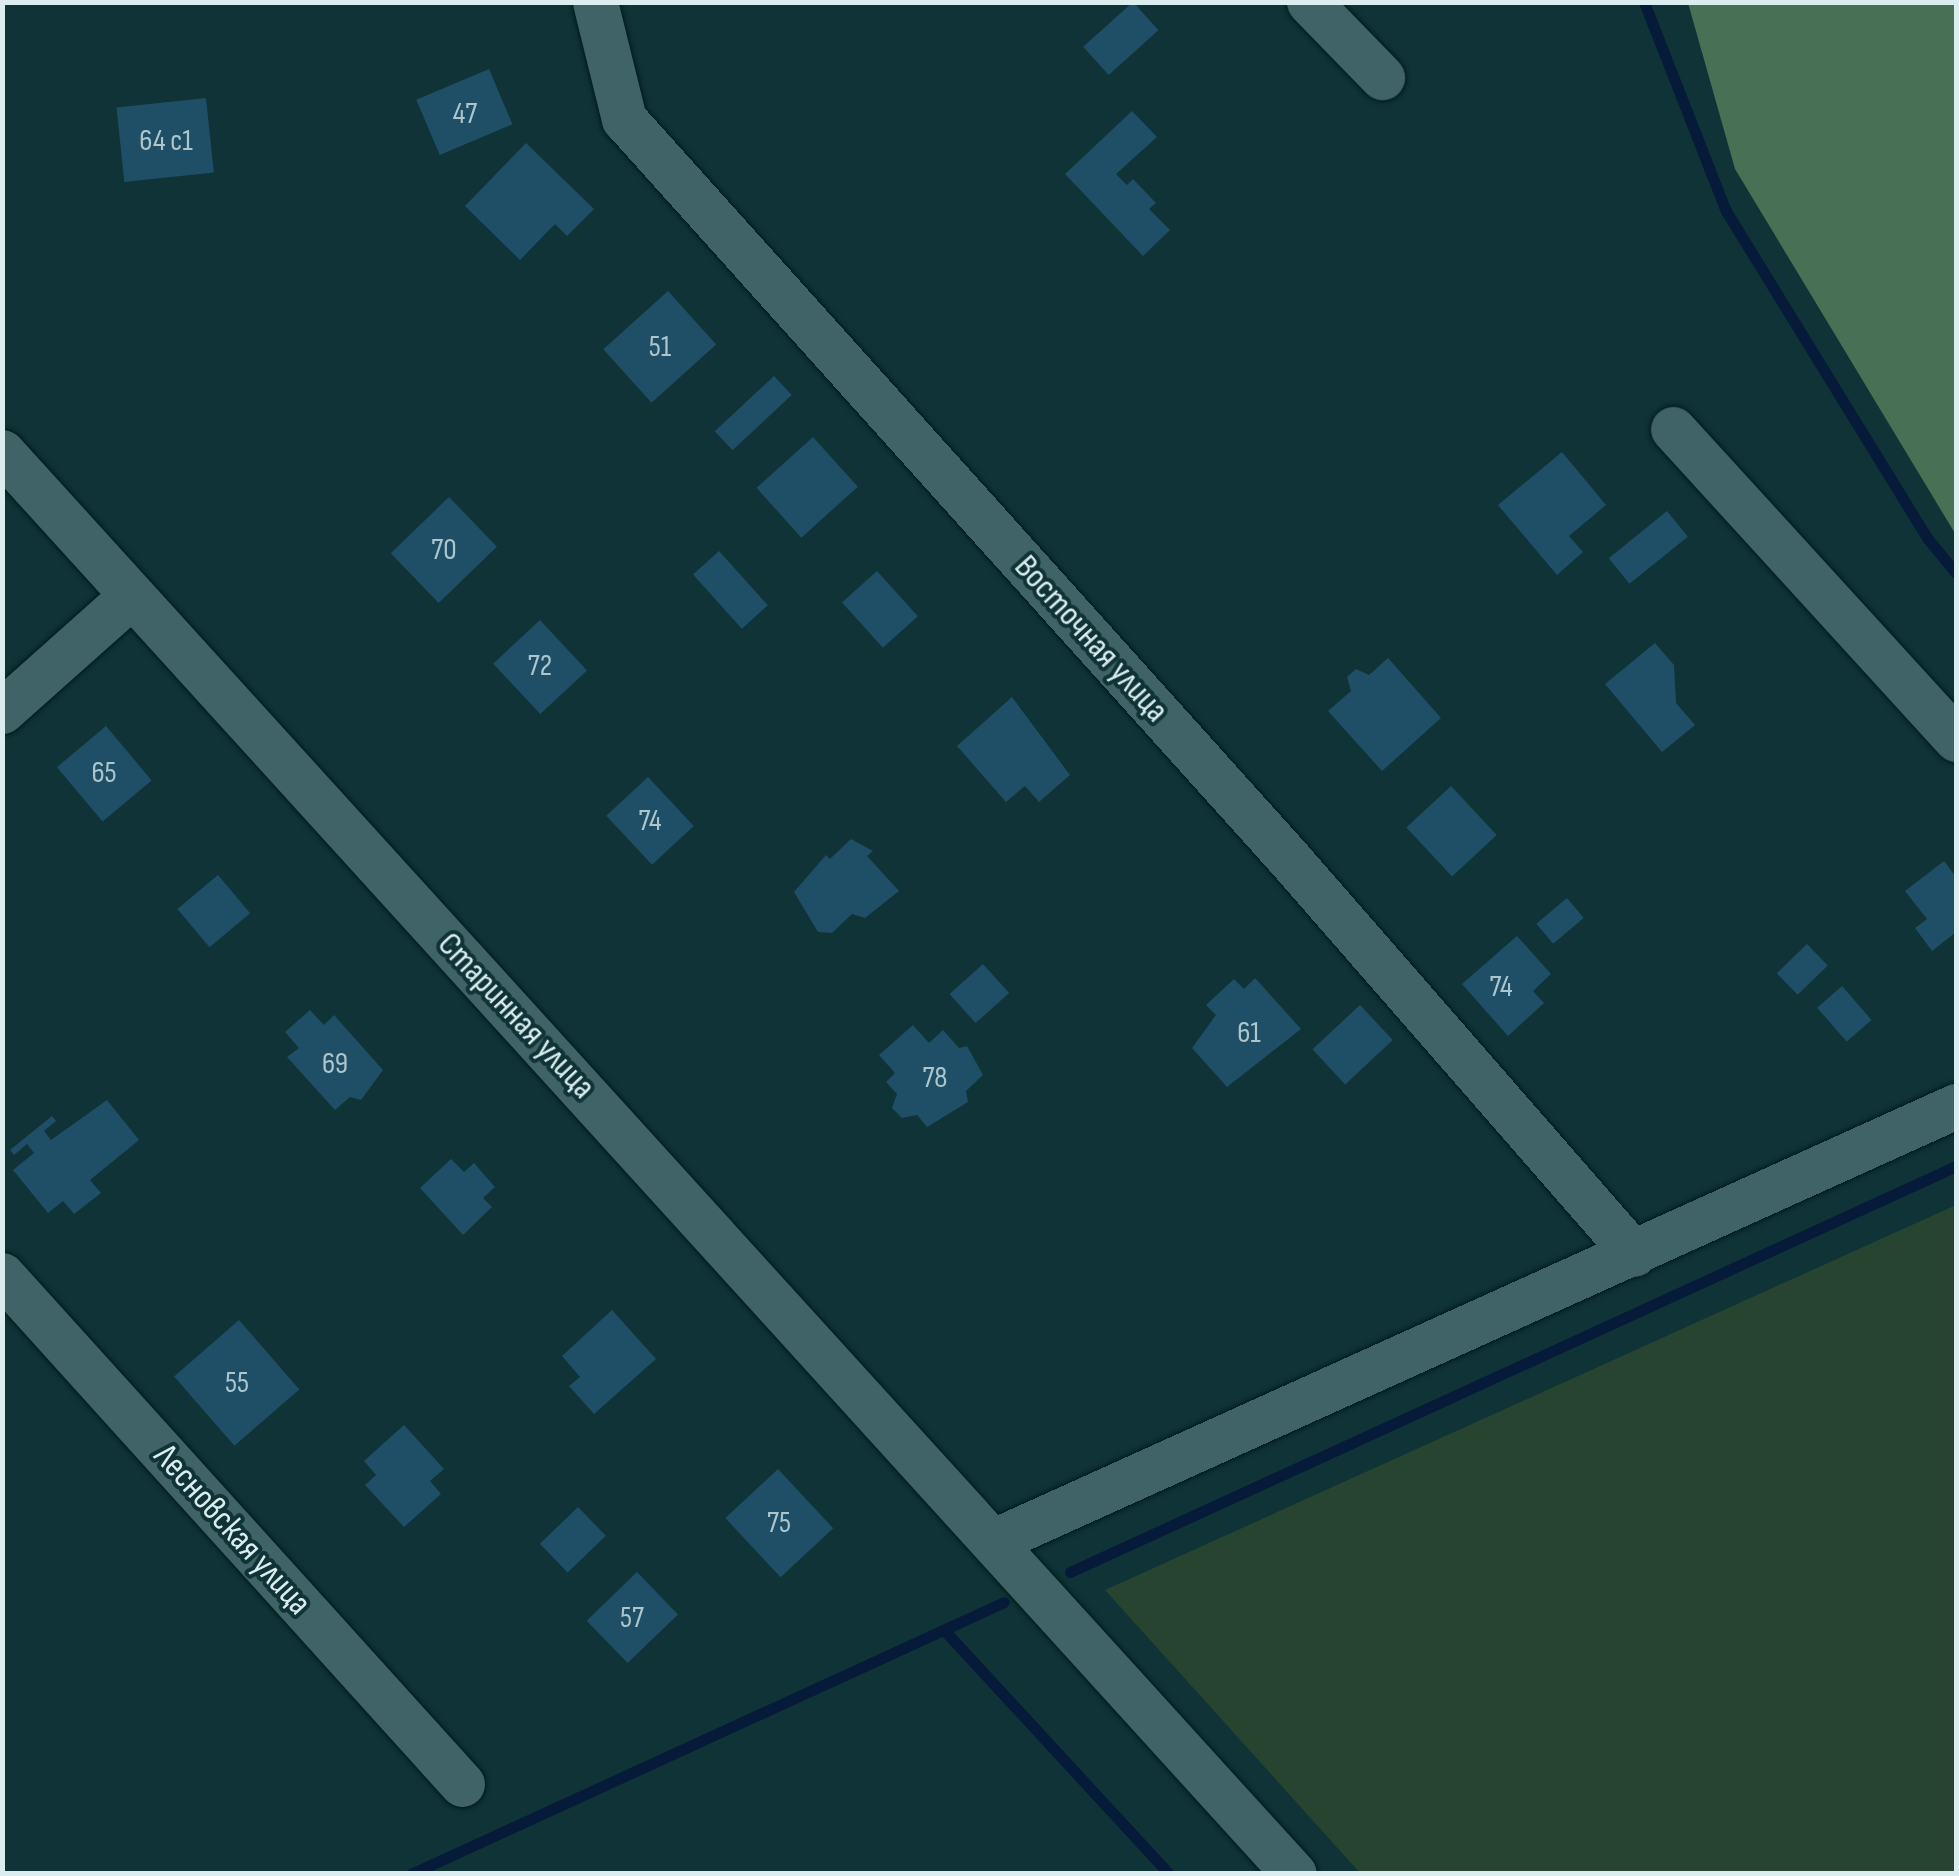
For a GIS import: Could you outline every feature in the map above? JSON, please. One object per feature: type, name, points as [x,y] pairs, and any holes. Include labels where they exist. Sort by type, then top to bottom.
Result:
[{"type":"street","name":"Восточная улица","points":[[596,2],[624,118],[1292,862],[1634,1254]]},
{"type":"street","points":[[1310,2],[1382,77]]},
{"type":"street","points":[[1673,429],[1956,739]]},
{"type":"street","name":"Старинная улица","points":[[2,452],[996,1540],[1294,1874]]},
{"type":"street","points":[[2,711],[131,596]]},
{"type":"street","points":[[996,1540],[1956,1106]]},
{"type":"street","name":"Лесновская улица","points":[[2,1275],[462,1784]]},
{"type":"green space","points":[[1688,3],[1956,3],[1956,535],[1735,169]]},
{"type":"green space","points":[[1956,1205],[1956,1873],[1360,1873],[1105,1590]]},
{"type":"building","points":[[1133,2],[1158,30],[1109,75],[1083,47]]},
{"type":"building","points":[[489,69],[512,124],[440,155],[416,100]]},
{"type":"building","points":[[206,98],[214,173],[124,182],[116,107]]},
{"type":"building","points":[[1132,111],[1157,137],[1116,174],[1127,185],[1133,179],[1156,203],[1149,209],[1170,230],[1143,256],[1065,174]]},
{"type":"building","points":[[526,143],[594,209],[567,236],[555,224],[520,260],[465,206]]},
{"type":"building","points":[[668,291],[716,345],[652,403],[603,349]]},
{"type":"building","points":[[774,376],[792,395],[732,450],[715,431]]},
{"type":"building","points":[[813,437],[858,487],[801,538],[757,488]]},
{"type":"building","points":[[1562,452],[1606,505],[1569,536],[1583,552],[1557,575],[1498,505]]},
{"type":"building","points":[[449,497],[497,547],[439,603],[391,553]]},
{"type":"building","points":[[1667,511],[1688,537],[1629,584],[1609,558]]},
{"type":"building","points":[[719,551],[768,605],[742,629],[693,574]]},
{"type":"building","points":[[877,571],[918,616],[883,648],[842,602]]},
{"type":"building","points":[[540,620],[587,670],[540,714],[493,664]]},
{"type":"building","points":[[1655,643],[1674,665],[1676,703],[1695,725],[1662,752],[1605,684]]},
{"type":"building","points":[[1388,658],[1441,718],[1382,771],[1328,711],[1351,691],[1347,677],[1356,669],[1369,675]]},
{"type":"building","points":[[1012,697],[1070,775],[1039,802],[1025,786],[1006,802],[957,746]]},
{"type":"building","points":[[106,726],[152,780],[103,822],[57,767]]},
{"type":"building","points":[[648,777],[694,826],[652,865],[606,816]]},
{"type":"building","points":[[1451,786],[1497,835],[1452,877],[1406,828]]},
{"type":"building","points":[[851,839],[873,851],[867,856],[899,891],[865,918],[852,914],[832,933],[818,932],[794,892],[826,855],[830,859]]},
{"type":"building","points":[[1944,861],[1956,877],[1956,932],[1932,951],[1915,928],[1927,919],[1905,891]]},
{"type":"building","points":[[218,875],[250,913],[210,947],[177,909]]},
{"type":"building","points":[[1567,898],[1584,918],[1553,944],[1536,924]]},
{"type":"building","points":[[1517,936],[1551,974],[1533,991],[1544,1003],[1508,1036],[1462,984]]},
{"type":"building","points":[[1807,944],[1828,966],[1798,995],[1777,973]]},
{"type":"building","points":[[983,964],[1009,993],[976,1023],[950,994]]},
{"type":"building","points":[[1255,978],[1301,1029],[1227,1087],[1192,1048],[1216,1015],[1206,1005],[1234,979],[1244,989]]},
{"type":"building","points":[[1842,986],[1872,1020],[1847,1042],[1817,1008]]},
{"type":"building","points":[[1360,1005],[1393,1040],[1345,1084],[1312,1049]]},
{"type":"building","points":[[310,1010],[324,1025],[334,1015],[383,1070],[361,1100],[350,1097],[335,1110],[287,1057],[299,1048],[285,1032]]},
{"type":"building","points":[[913,1025],[929,1043],[943,1030],[959,1048],[967,1046],[983,1075],[966,1091],[968,1102],[927,1127],[917,1115],[902,1118],[892,1108],[897,1094],[886,1082],[895,1073],[879,1055]]},
{"type":"building","points":[[107,1100],[139,1140],[90,1180],[101,1193],[74,1214],[63,1201],[48,1213],[13,1170],[34,1153],[27,1144],[14,1155],[10,1150],[52,1116],[56,1121],[44,1131],[51,1140]]},
{"type":"building","points":[[451,1159],[464,1172],[474,1163],[495,1187],[483,1198],[492,1207],[463,1235],[420,1188]]},
{"type":"building","points":[[612,1310],[656,1359],[594,1414],[569,1386],[580,1377],[562,1356]]},
{"type":"building","points":[[239,1320],[299,1389],[234,1446],[174,1376]]},
{"type":"building","points":[[404,1425],[444,1469],[430,1481],[441,1494],[404,1527],[365,1485],[376,1475],[364,1461]]},
{"type":"building","points":[[778,1469],[833,1528],[781,1577],[725,1518]]},
{"type":"building","points":[[578,1507],[606,1536],[568,1573],[540,1544]]},
{"type":"building","points":[[637,1572],[678,1614],[628,1663],[587,1621]]},
{"type":"waterway","points":[[1644,2],[1726,211],[1928,539],[1956,573]]},
{"type":"waterway","points":[[1070,1572],[1956,1166]]},
{"type":"waterway","points":[[411,1874],[1004,1602]]},
{"type":"waterway","points":[[944,1630],[1169,1874]]}]
